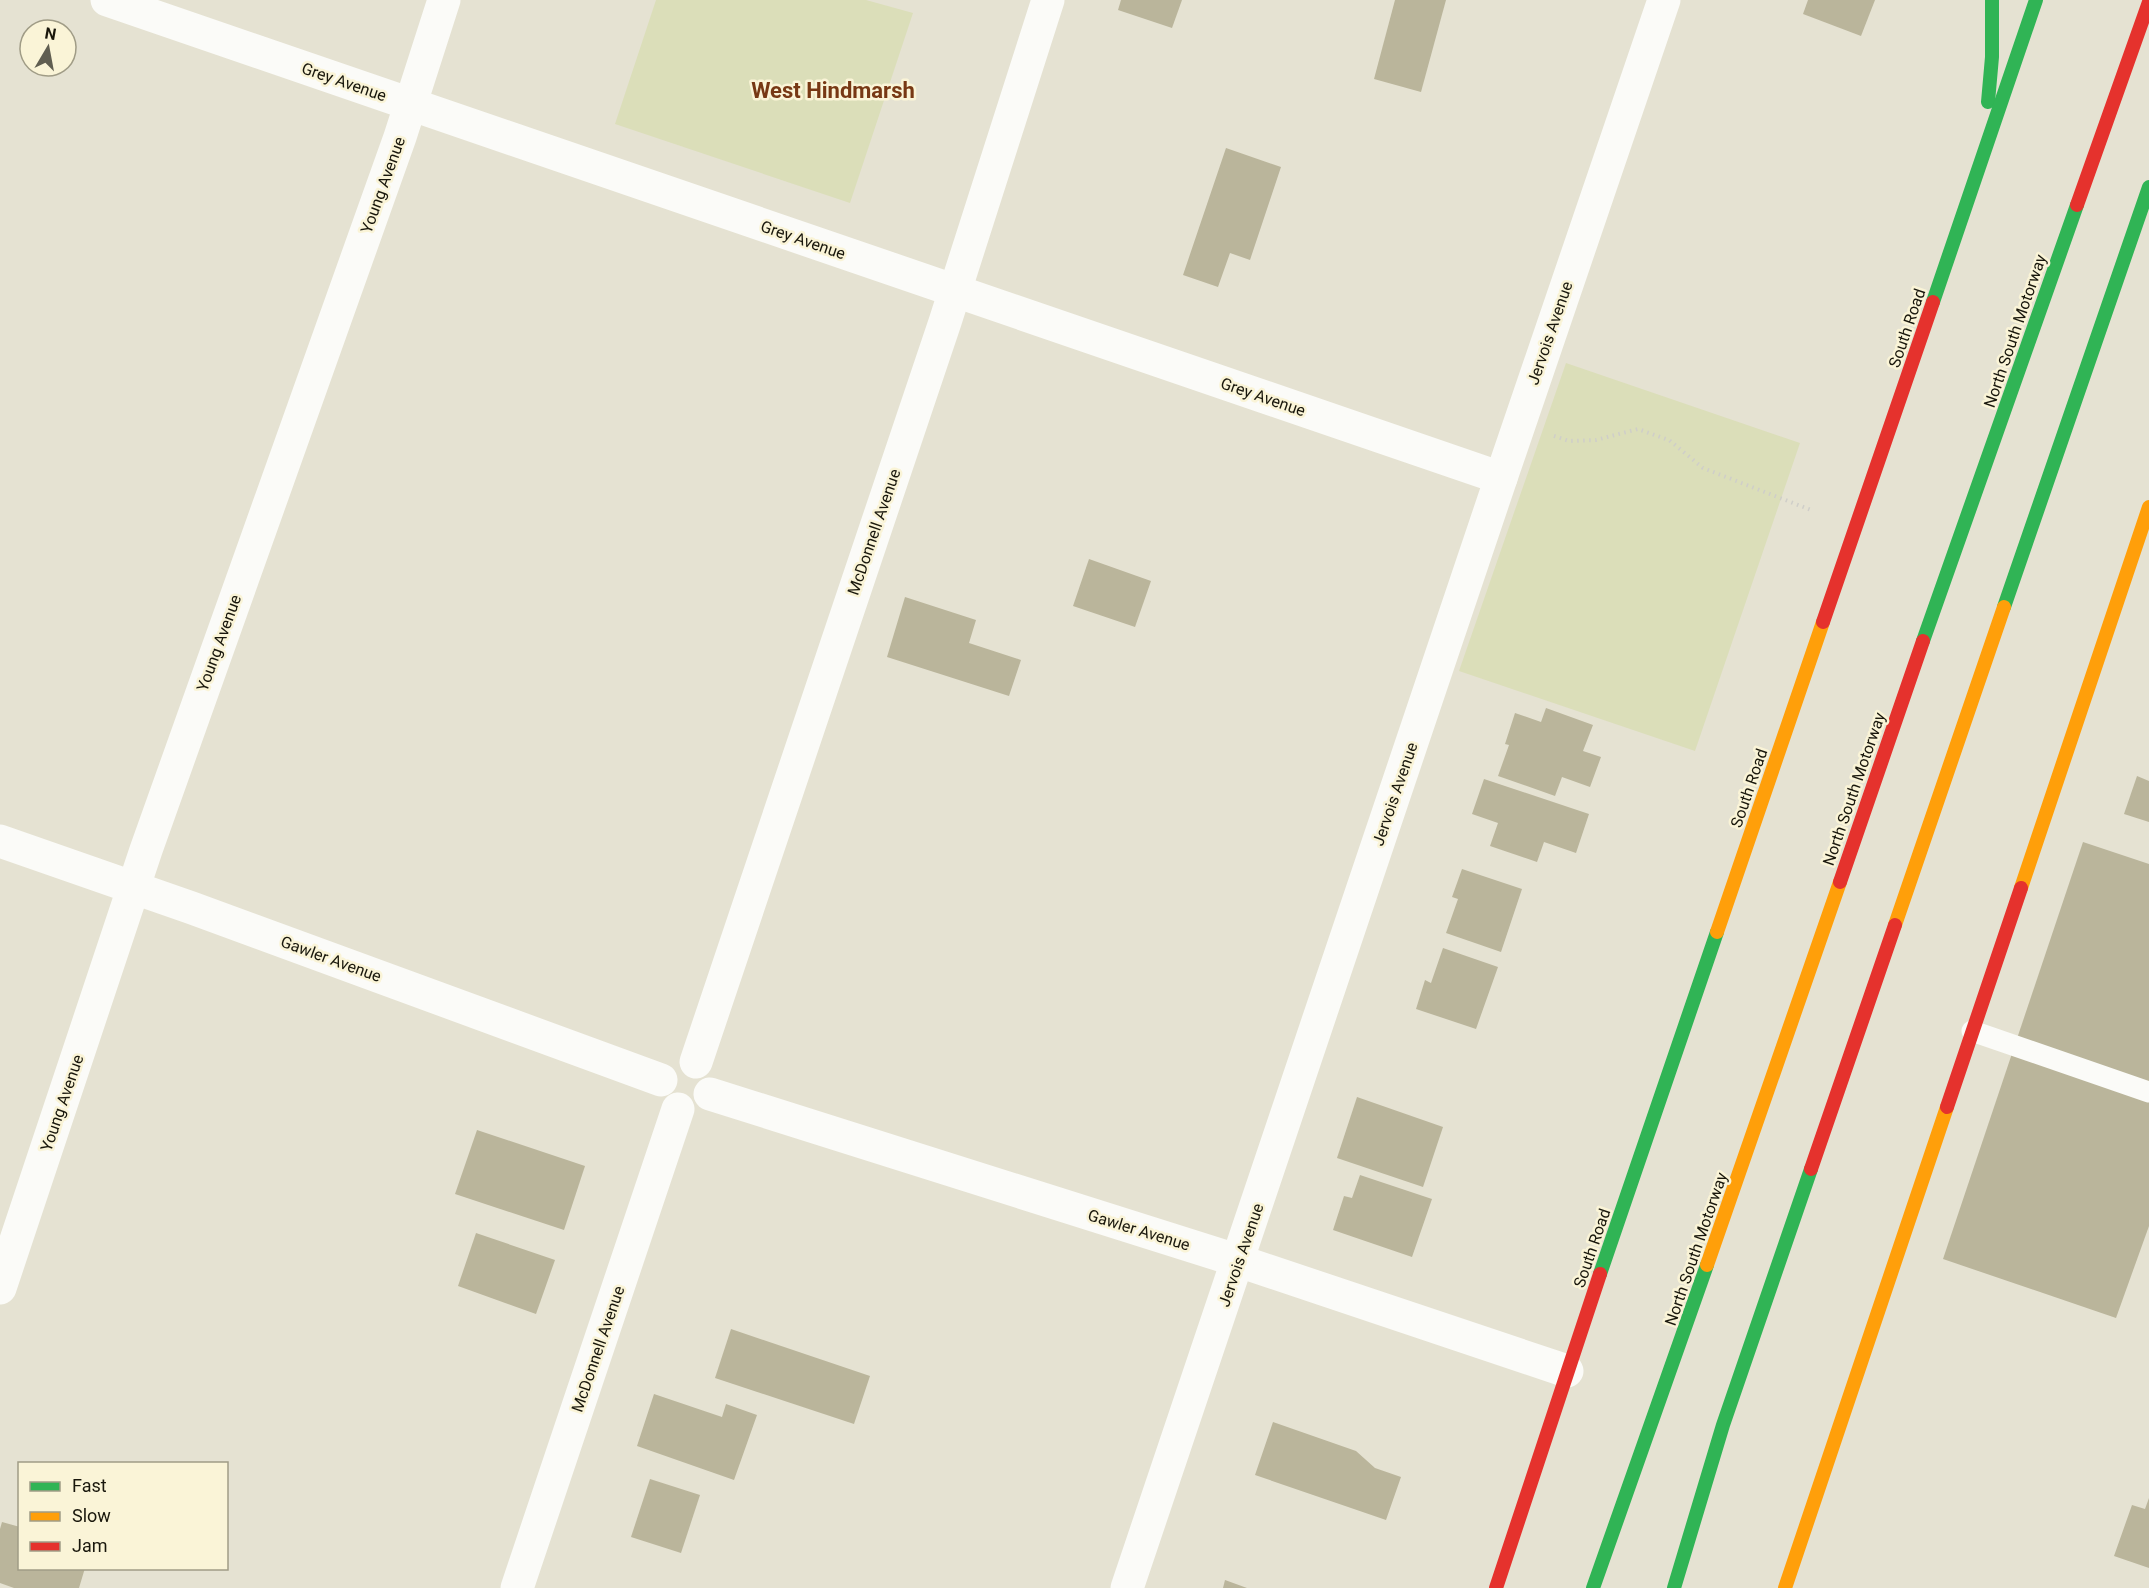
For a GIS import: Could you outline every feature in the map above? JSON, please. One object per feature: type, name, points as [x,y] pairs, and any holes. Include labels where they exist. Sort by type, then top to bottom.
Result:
[{"type":"main road","points":[[1984,152],[1992,57],[1992,0]]},
{"type":"main road","name":"South Road","points":[[1496,1588],[1567,1371],[2036,0]]},
{"type":"main road","name":"North South Motorway","points":[[1593,1588],[1667,1382],[1925,635],[2149,2]]},
{"type":"main road","points":[[1674,1588],[1723,1425],[2149,187]]},
{"type":"main road","points":[[1785,1588],[2149,507]]},
{"type":"street","name":"Grey Avenue","points":[[107,0],[1501,478]]},
{"type":"street","name":"Young Avenue","points":[[0,1288],[150,839],[411,105],[444,0]]},
{"type":"street","name":"McDonnell Avenue","points":[[696,1062],[954,292],[1048,0]]},
{"type":"street","name":"Jervois Avenue","points":[[1127,1588],[1664,0]]},
{"type":"street","name":"Gawler Avenue","points":[[0,841],[192,908],[661,1080]]},
{"type":"street","points":[[681,1060],[696,1062],[702,1065],[711,1078],[710,1094],[697,1108],[678,1109],[664,1098],[661,1080],[663,1073],[674,1062],[681,1060]]},
{"type":"street","name":"Gawler Avenue","points":[[710,1094],[1239,1261],[1567,1371]]},
{"type":"street","name":"McDonnell Avenue","points":[[517,1588],[678,1109]]},
{"type":"lane","points":[[1972,1031],[2149,1092]]},
{"type":"path","points":[[1554,436],[1569,441],[1596,440],[1638,429],[1669,440],[1703,468],[1811,510]]},
{"type":"green space","points":[[656,0],[866,0],[913,13],[850,203],[615,124]]},
{"type":"green space","points":[[1566,363],[1800,443],[1695,751],[1459,671]]},
{"type":"building","points":[[1121,0],[1182,0],[1172,28],[1118,10]]},
{"type":"building","points":[[1395,0],[1446,0],[1421,92],[1374,79]]},
{"type":"building","points":[[1808,0],[1875,0],[1861,36],[1803,14]]},
{"type":"building","points":[[1226,148],[1281,167],[1250,260],[1230,253],[1218,287],[1183,275]]},
{"type":"building","points":[[1089,559],[1151,581],[1135,627],[1073,606]]},
{"type":"building","points":[[905,597],[976,620],[969,643],[1021,660],[1009,696],[887,657]]},
{"type":"building","points":[[1546,708],[1593,725],[1583,751],[1601,757],[1590,787],[1562,777],[1555,796],[1498,776],[1509,745],[1505,744],[1515,713],[1541,722]]},
{"type":"building","points":[[2137,776],[2149,781],[2149,822],[2124,814]]},
{"type":"building","points":[[1484,779],[1589,814],[1576,853],[1544,842],[1537,862],[1490,846],[1498,823],[1472,814]]},
{"type":"building","points":[[2083,842],[2149,864],[2149,1226],[2116,1318],[1943,1259]]},
{"type":"building","points":[[1462,869],[1522,889],[1501,952],[1446,933],[1458,899],[1452,897]]},
{"type":"building","points":[[1443,948],[1498,967],[1476,1029],[1416,1009],[1425,980],[1431,983]]},
{"type":"building","points":[[1357,1097],[1443,1127],[1423,1187],[1337,1158]]},
{"type":"building","points":[[477,1130],[585,1166],[564,1230],[455,1194]]},
{"type":"building","points":[[1360,1175],[1432,1199],[1412,1257],[1333,1230],[1344,1196],[1352,1198]]},
{"type":"building","points":[[476,1233],[555,1260],[536,1314],[458,1286]]},
{"type":"building","points":[[731,1329],[870,1376],[854,1424],[715,1378]]},
{"type":"building","points":[[654,1394],[722,1417],[726,1404],[757,1415],[734,1480],[637,1446]]},
{"type":"building","points":[[1273,1422],[1356,1451],[1375,1468],[1401,1477],[1386,1520],[1255,1475]]},
{"type":"building","points":[[650,1479],[700,1495],[681,1553],[631,1537]]},
{"type":"building","points":[[2149,1498],[2149,1568],[2114,1556],[2132,1505],[2145,1509]]},
{"type":"building","points":[[2,1522],[18,1526],[18,1570],[84,1570],[79,1588],[14,1588],[0,1583]]},
{"type":"building","points":[[1225,1580],[1247,1588],[1223,1588]]},
{"type":"traffic: fast","points":[[1988,102],[1992,57],[1992,0]]},
{"type":"traffic: fast","points":[[1933,302],[2036,0]]},
{"type":"traffic: fast","points":[[2004,607],[2149,187]]},
{"type":"traffic: fast","points":[[1923,641],[2077,205]]},
{"type":"traffic: fast","points":[[1600,1274],[1717,932]]},
{"type":"traffic: fast","points":[[1674,1588],[1723,1425],[1811,1169]]},
{"type":"traffic: fast","points":[[1593,1588],[1707,1265]]},
{"type":"traffic: slow","points":[[2021,888],[2149,507]]},
{"type":"traffic: slow","points":[[1895,925],[2004,607]]},
{"type":"traffic: slow","points":[[1717,932],[1823,622]]},
{"type":"traffic: slow","points":[[1707,1265],[1840,882]]},
{"type":"traffic: slow","points":[[1785,1588],[1947,1107]]},
{"type":"traffic: jam","points":[[2077,205],[2149,2]]},
{"type":"traffic: jam","points":[[1823,622],[1933,302]]},
{"type":"traffic: jam","points":[[1840,882],[1923,641]]},
{"type":"traffic: jam","points":[[1947,1107],[2021,888]]},
{"type":"traffic: jam","points":[[1811,1169],[1895,925]]},
{"type":"traffic: jam","points":[[1496,1588],[1600,1274]]},
{"type":"district","name":"West Hindmarsh","points":[[833,90]]}]
